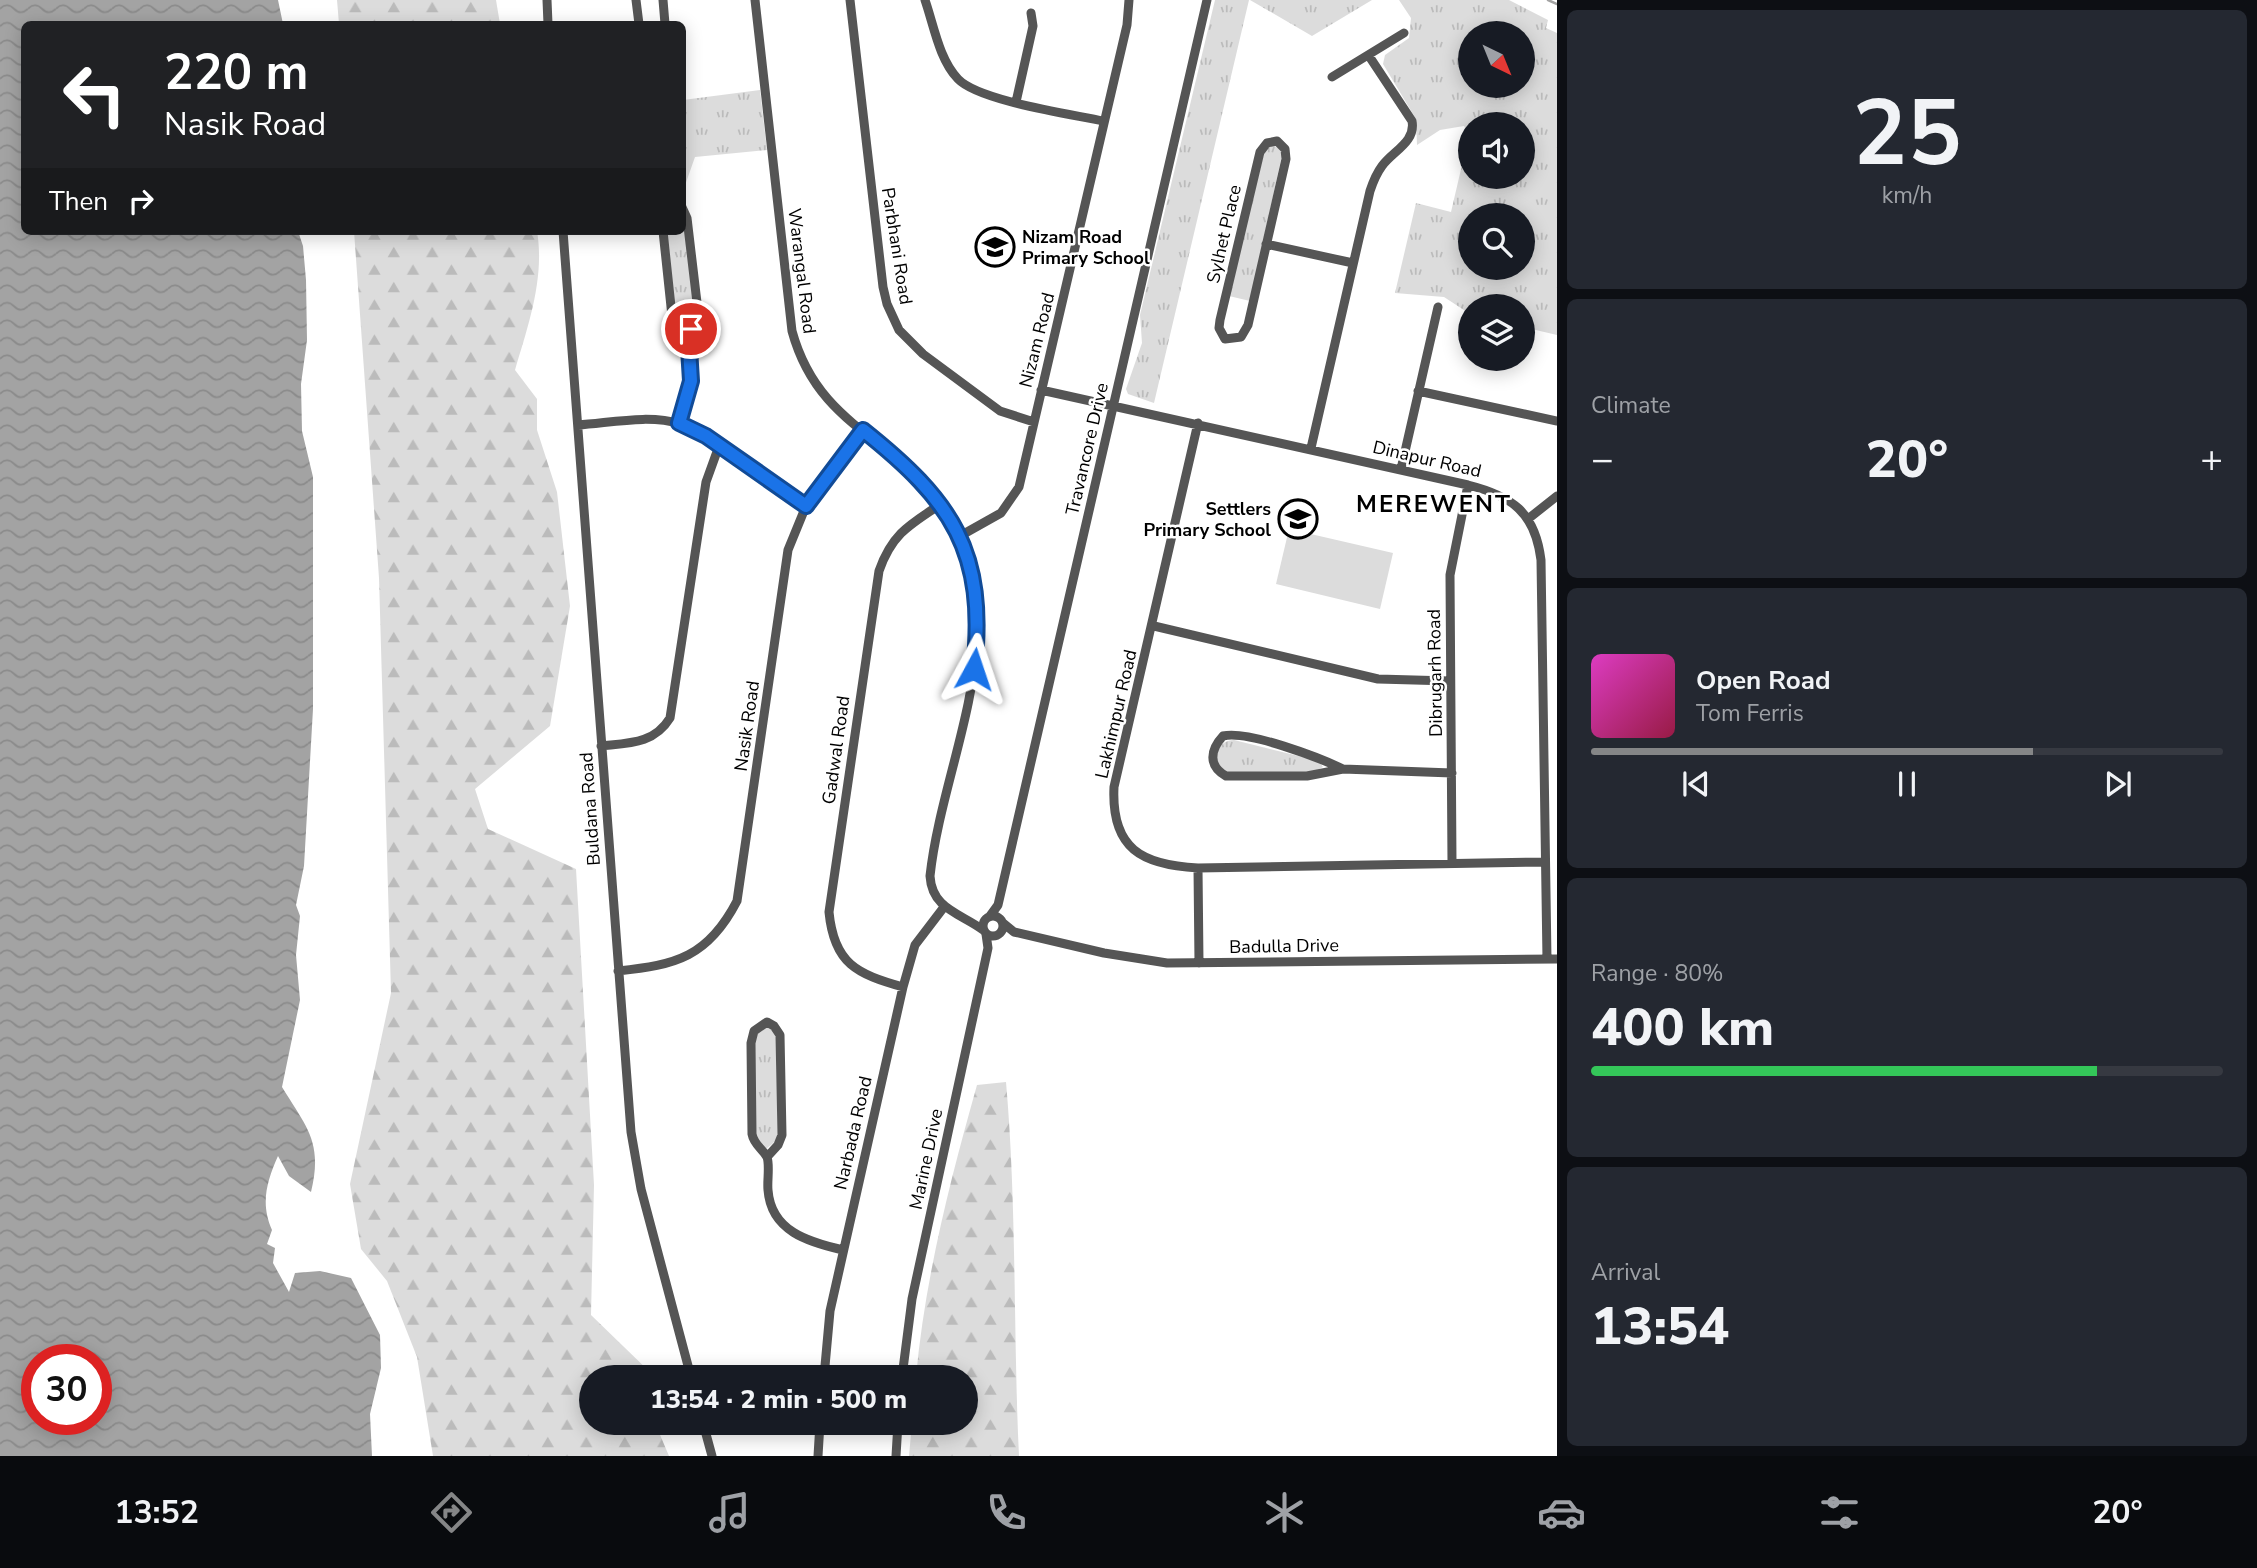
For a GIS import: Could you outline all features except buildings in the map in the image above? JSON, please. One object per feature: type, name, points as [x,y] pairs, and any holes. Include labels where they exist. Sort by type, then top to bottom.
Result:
[{"type":"street","points":[[547,0],[548,21]]},
{"type":"street","points":[[636,0],[639,21]]},
{"type":"street","points":[[663,0],[665,21]]},
{"type":"street","name":"Warangal Road","points":[[755,0],[792,331],[811,381],[833,407],[917,475],[941,504],[960,536],[974,584],[977,644],[969,701],[932,863],[931,887],[944,907]]},
{"type":"street","name":"Parbhani Road","points":[[850,0],[883,287],[892,317],[899,330],[923,354],[1000,411],[1034,422]]},
{"type":"street","points":[[925,0],[944,58],[959,80],[974,91],[1103,121]]},
{"type":"street","name":"Nizam Road","points":[[960,536],[990,520],[1012,502],[1019,487],[1126,25],[1129,0]]},
{"type":"street","name":"Travancore Drive","points":[[996,919],[1207,0]]},
{"type":"street","points":[[1016,102],[1033,26],[1031,13]]},
{"type":"street","points":[[1332,77],[1404,33]]},
{"type":"street","points":[[1311,448],[1375,177],[1411,135],[1412,121],[1369,56]]},
{"type":"street","name":"Sylhet Place","points":[[1277,141],[1285,149],[1286,159],[1266,244],[1248,325],[1238,338],[1225,339],[1219,328],[1220,320],[1260,152],[1267,143],[1277,141]]},
{"type":"street","points":[[679,423],[691,381],[688,332],[694,325],[698,311],[686,216]]},
{"type":"street","name":"Buldana Road","points":[[563,235],[618,971],[636,1163],[688,1365]]},
{"type":"street","points":[[663,235],[672,316],[677,327],[688,332]]},
{"type":"street","points":[[1266,244],[1353,263]]},
{"type":"street","points":[[1401,469],[1437,307]]},
{"type":"street","name":"Dinapur Road","points":[[1041,390],[1468,485],[1495,492],[1520,508],[1539,542],[1541,560],[1545,862],[1552,959]]},
{"type":"street","points":[[1418,391],[1557,421]]},
{"type":"street","points":[[578,425],[638,420],[679,423],[719,446],[806,506]]},
{"type":"street","name":"Lakhimpur Road","points":[[1198,423],[1154,626],[1114,788],[1115,815],[1119,829],[1137,853],[1158,865],[1198,869],[1545,862]]},
{"type":"street","name":"Nasik Road","points":[[618,971],[668,965],[689,956],[717,934],[737,901],[786,562],[792,537],[806,506],[863,430]]},
{"type":"street","points":[[601,746],[648,739],[664,727],[670,718],[706,482],[719,446]]},
{"type":"street","name":"Dibrugarh Road","points":[[1452,862],[1450,575],[1468,485]]},
{"type":"street","points":[[1528,519],[1557,496]]},
{"type":"street","name":"Gadwal Road","points":[[903,987],[864,976],[849,964],[835,940],[829,912],[878,571],[885,552],[896,536],[941,504]]},
{"type":"street","points":[[1154,626],[1378,679],[1450,681]]},
{"type":"street","points":[[1343,769],[1315,756],[1235,736],[1223,736],[1212,752],[1215,768],[1226,776],[1307,776],[1343,769],[1452,774]]},
{"type":"street","points":[[1198,869],[1199,963]]},
{"type":"street","points":[[944,907],[967,918],[985,932],[996,919]]},
{"type":"street","name":"Narbada Road","points":[[825,1365],[830,1311],[903,987],[915,945],[944,907]]},
{"type":"street","points":[[967,918],[996,919]]},
{"type":"street","name":"Badulla Drive","points":[[996,919],[1014,932],[1142,961],[1199,963],[1552,959]]},
{"type":"street","name":"Marine Drive","points":[[988,948],[998,935],[996,919]]},
{"type":"street","name":"Badulla Drive","points":[[985,932],[998,935],[1014,932]]},
{"type":"street","name":"Marine Drive","points":[[904,1365],[912,1298],[988,948],[985,932]]},
{"type":"street","points":[[767,1157],[778,1145],[782,1135],[780,1035],[767,1022],[754,1031],[751,1043],[752,1134],[755,1145],[767,1157],[771,1205],[783,1225],[800,1238],[843,1250]]},
{"type":"street","points":[[706,1435],[712,1456]]},
{"type":"street","points":[[818,1456],[819,1435]]},
{"type":"street","points":[[896,1456],[897,1435]]},
{"type":"green space","points":[[337,0],[496,0],[500,21],[339,21]]},
{"type":"green space","points":[[1215,0],[1249,0],[1154,403],[1128,394],[1126,389],[1142,343],[1140,315]]},
{"type":"green space","points":[[1250,0],[1372,0],[1312,36]]},
{"type":"green space","points":[[1399,0],[1509,0],[1548,20],[1546,28],[1557,33],[1557,335],[1535,330],[1535,294],[1458,294],[1458,306],[1444,297],[1395,293],[1416,203],[1451,212],[1458,182],[1458,189],[1535,189],[1535,112],[1458,112],[1458,127],[1440,130],[1417,145],[1416,119],[1383,64],[1385,55],[1409,38],[1411,18]]},
{"type":"green space","points":[[760,90],[767,150],[695,157],[686,182],[686,100]]},
{"type":"green space","points":[[1273,145],[1281,150],[1282,155],[1250,301],[1229,296],[1265,149]]},
{"type":"green space","points":[[354,235],[537,235],[537,284],[515,370],[537,399],[537,430],[557,492],[570,606],[550,726],[475,789],[488,829],[576,869],[594,1185],[591,1315],[643,1365],[579,1365],[579,1435],[660,1435],[669,1456],[433,1456],[417,1357],[387,1281],[361,1249],[350,1184],[391,993],[379,578]]},
{"type":"green space","points":[[665,235],[686,235],[695,316],[685,327],[676,320]]},
{"type":"green space","points":[[1289,529],[1393,553],[1380,609],[1276,584]]},
{"type":"green space","points":[[1234,740],[1319,761],[1323,767],[1313,772],[1228,773],[1216,763],[1222,744]]},
{"type":"green space","points":[[769,1025],[776,1030],[778,1139],[765,1150],[755,1139],[752,1048],[757,1029]]},
{"type":"green space","points":[[1006,1082],[1012,1176],[1019,1456],[909,1456],[911,1435],[978,1435],[978,1365],[917,1365],[940,1230],[977,1085]]},
{"type":"water","points":[[0,0],[278,0],[282,21],[21,21],[21,235],[299,235],[303,246],[307,340],[301,384],[302,431],[313,477],[313,709],[304,866],[296,905],[300,916],[296,955],[300,1000],[282,1087],[310,1136],[315,1160],[311,1192],[289,1176],[278,1156],[266,1192],[266,1211],[272,1230],[267,1244],[275,1248],[273,1263],[289,1292],[295,1273],[320,1271],[351,1278],[380,1335],[381,1368],[370,1414],[372,1456],[0,1456]]},
{"type":"waterway","points":[[1548,0],[1557,4]]},
{"type":"place","name":"Nizam Road Primary School","points":[[995,247]]},
{"type":"place","name":"Settlers Primary School","points":[[1298,519]]},
{"type":"district","name":"MEREWENT","points":[[1434,504]]},
{"type":"route","points":[[691,329],[688,332],[691,381],[679,423],[706,436],[806,506],[863,430],[930,489],[950,517],[969,563],[978,626],[974,669]]}]
